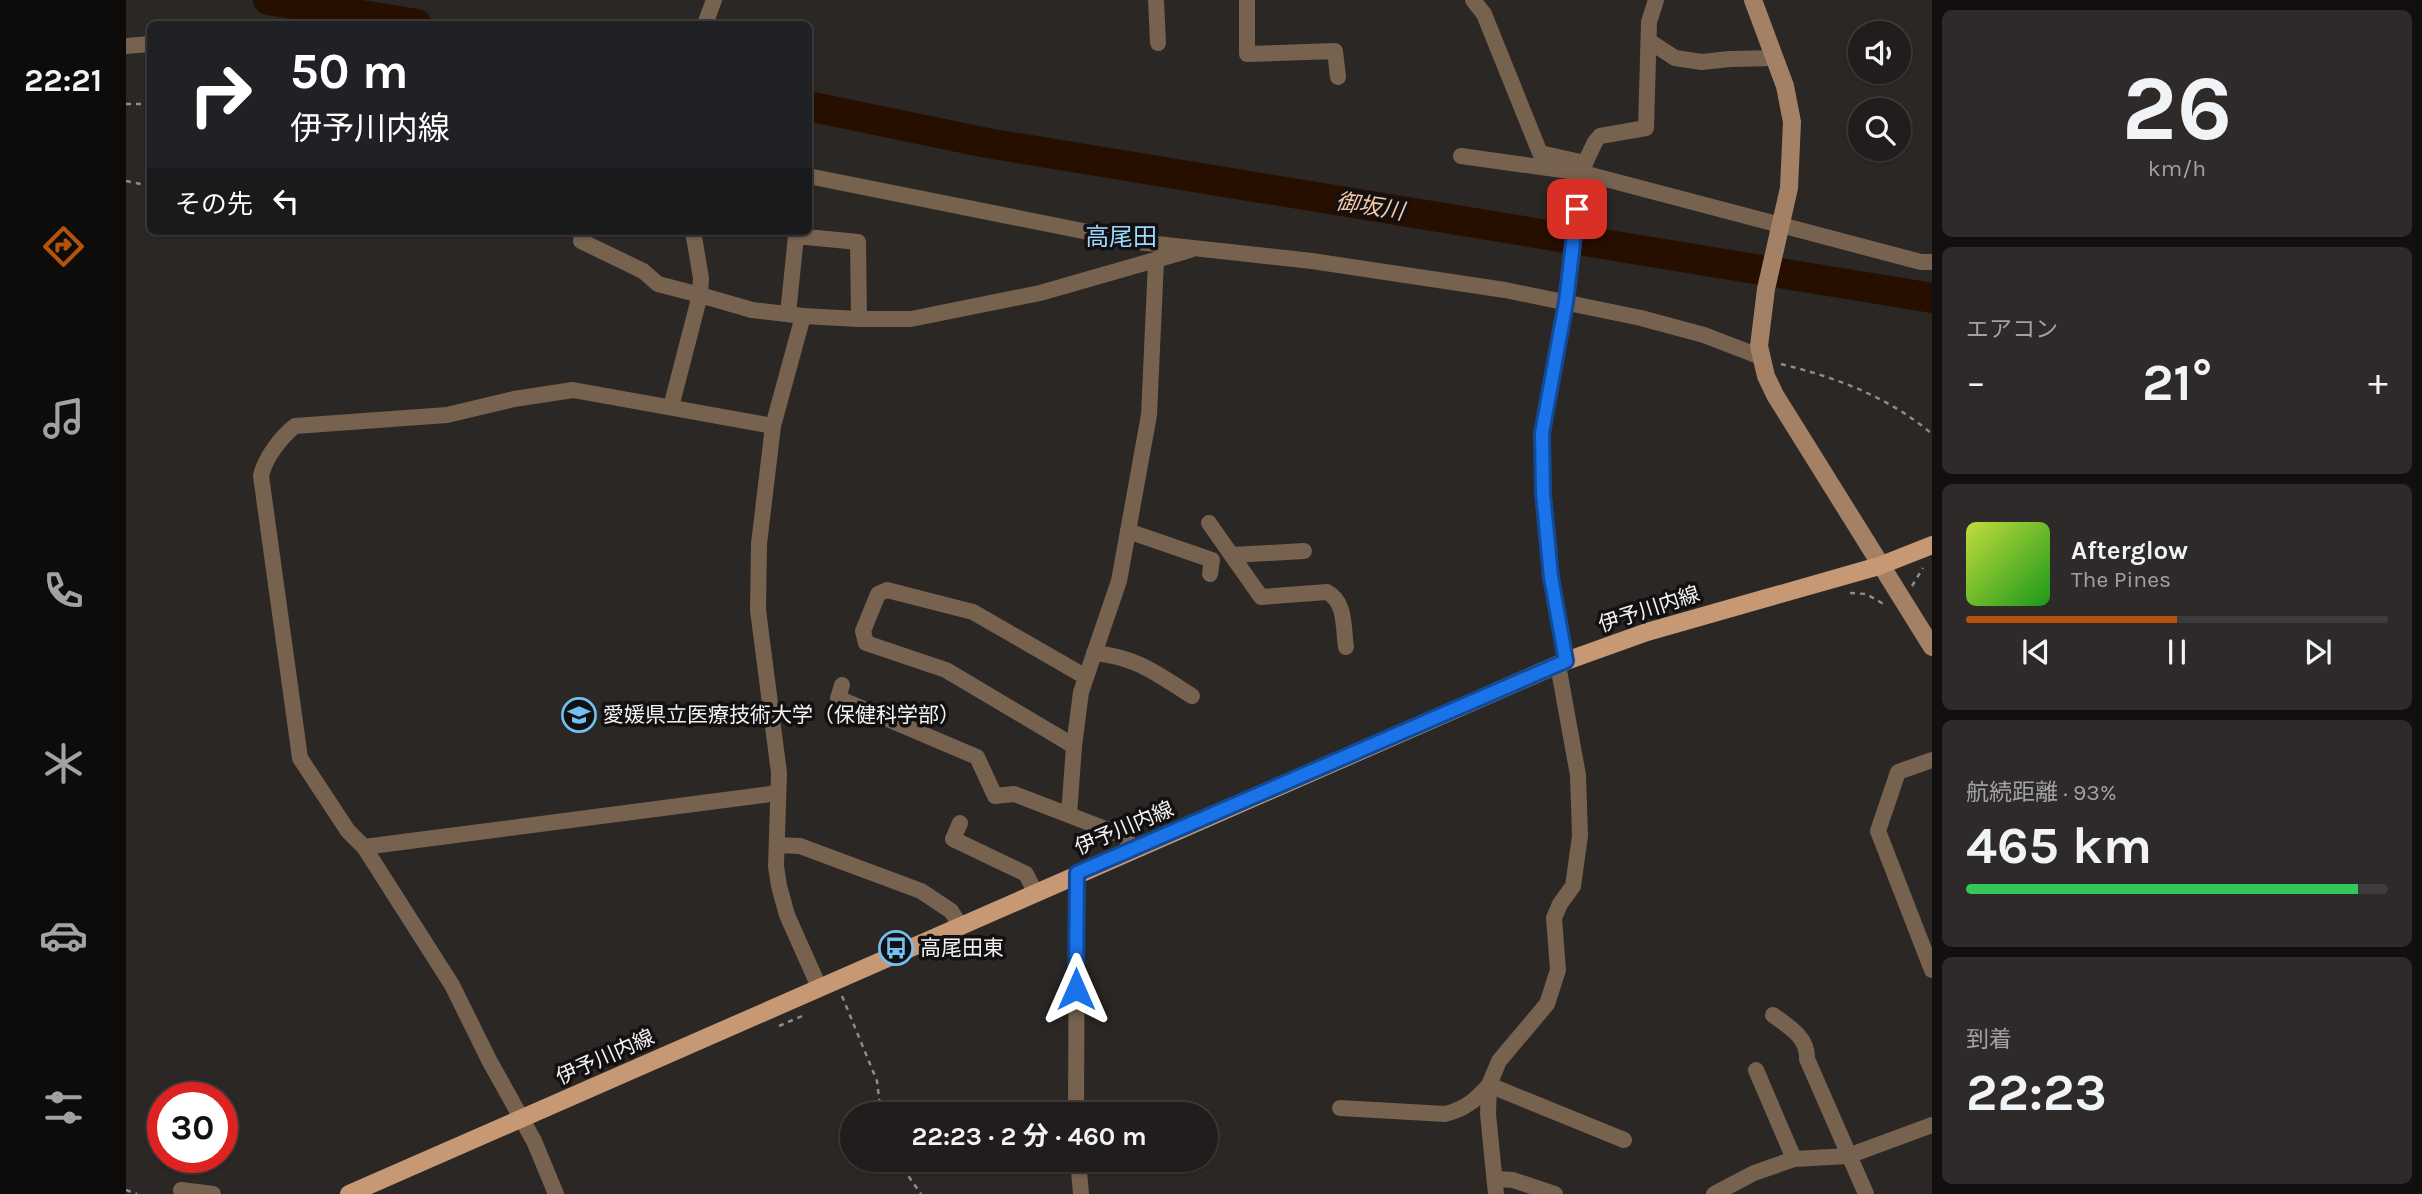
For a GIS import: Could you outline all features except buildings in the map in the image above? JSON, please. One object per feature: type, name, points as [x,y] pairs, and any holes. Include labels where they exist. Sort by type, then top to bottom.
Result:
[{"type":"main road","name":"伊予川内線","points":[[349,1194],[1077,873],[1562,663],[1647,632],[1879,566],[1932,545]]},
{"type":"street","points":[[706,21],[714,0]]},
{"type":"street","points":[[1156,0],[1158,43]]},
{"type":"street","points":[[1247,0],[1247,54],[1335,51],[1338,77]]},
{"type":"street","points":[[1473,0],[1484,14],[1540,153],[1583,172]]},
{"type":"street","points":[[1340,1108],[1445,1114],[1475,1101],[1489,1085],[1499,1061],[1547,1004],[1558,970],[1554,918],[1573,886],[1580,836],[1578,775],[1551,577],[1543,493],[1542,433],[1566,296],[1583,172],[1600,136],[1646,128],[1650,22],[1656,0]]},
{"type":"street","points":[[1753,0],[1785,86],[1792,122],[1788,188],[1766,289],[1760,351],[1766,376],[1775,396],[1879,566],[1932,647]]},
{"type":"street","points":[[1649,41],[1675,58],[1702,62],[1775,58]]},
{"type":"street","points":[[126,46],[147,44]]},
{"type":"street","points":[[1461,156],[1583,172],[1780,227],[1921,262],[1932,262]]},
{"type":"street","points":[[812,177],[1138,242],[1312,261],[1504,290],[1566,296],[1760,351]]},
{"type":"street","points":[[671,407],[700,295],[701,278],[694,235]]},
{"type":"street","points":[[827,983],[787,915],[776,866],[779,773],[758,610],[759,544],[773,426],[795,315],[796,236],[858,243],[859,319]]},
{"type":"street","points":[[581,241],[643,271],[658,284],[737,307],[795,315],[859,319],[911,319],[961,310],[1040,293],[1195,248]]},
{"type":"street","points":[[1069,815],[1081,692],[1119,581],[1149,415],[1156,261]]},
{"type":"street","points":[[556,1194],[523,1118],[489,1060],[452,985],[364,847],[348,831],[300,758],[261,476],[264,465],[295,426],[447,415],[514,399],[573,390],[773,426]]},
{"type":"street","points":[[1209,523],[1261,597],[1327,592],[1336,597],[1341,606],[1346,647]]},
{"type":"street","points":[[1128,531],[1211,567],[1229,550],[1304,551]]},
{"type":"street","points":[[1074,746],[946,670],[866,643],[863,631],[878,594],[887,590],[973,612],[1086,677]]},
{"type":"street","points":[[1094,653],[1119,655],[1142,664],[1192,696]]},
{"type":"street","points":[[842,685],[838,698],[977,757],[995,796],[1014,794],[1126,836],[1132,850]]},
{"type":"street","points":[[1932,760],[1898,772],[1878,831],[1932,970]]},
{"type":"street","points":[[364,847],[778,793]]},
{"type":"street","points":[[960,824],[953,839],[1026,874],[1035,892]]},
{"type":"street","points":[[777,845],[800,846],[921,891],[951,911],[960,925]]},
{"type":"street","points":[[1076,1102],[1077,873]]},
{"type":"street","points":[[1773,1015],[1799,1035],[1807,1050],[1807,1059],[1866,1194]]},
{"type":"street","points":[[1756,1070],[1794,1159]]},
{"type":"street","points":[[1489,1085],[1624,1140]]},
{"type":"street","points":[[1489,1085],[1488,1114],[1496,1186],[1513,1180],[1555,1194]]},
{"type":"street","points":[[1714,1194],[1754,1173],[1794,1159],[1848,1156],[1932,1125]]},
{"type":"street","points":[[1079,1172],[1081,1194]]},
{"type":"street","points":[[181,1190],[213,1194]]},
{"type":"path","points":[[126,104],[147,104]]},
{"type":"path","points":[[126,181],[147,185]]},
{"type":"path","points":[[1760,351],[1780,364],[1816,373],[1887,403],[1932,434]]},
{"type":"path","points":[[827,983],[877,1081],[879,1102]]},
{"type":"path","points":[[905,1172],[921,1194]]},
{"type":"path","points":[[126,1190],[137,1194]]},
{"type":"waterway","name":"御坂川","points":[[268,0],[398,21]]},
{"type":"waterway","name":"御坂川","points":[[812,107],[987,143],[1932,298]]},
{"type":"place","name":"愛媛県立医療技術大学（保健科学部）","points":[[579,715]]},
{"type":"place","name":"高尾田東","points":[[896,948]]},
{"type":"district","name":"高尾田","points":[[1121,237]]},
{"type":"route","points":[[1076,989],[1077,873],[1566,661],[1551,577],[1543,493],[1542,433],[1566,302],[1577,209]]}]
